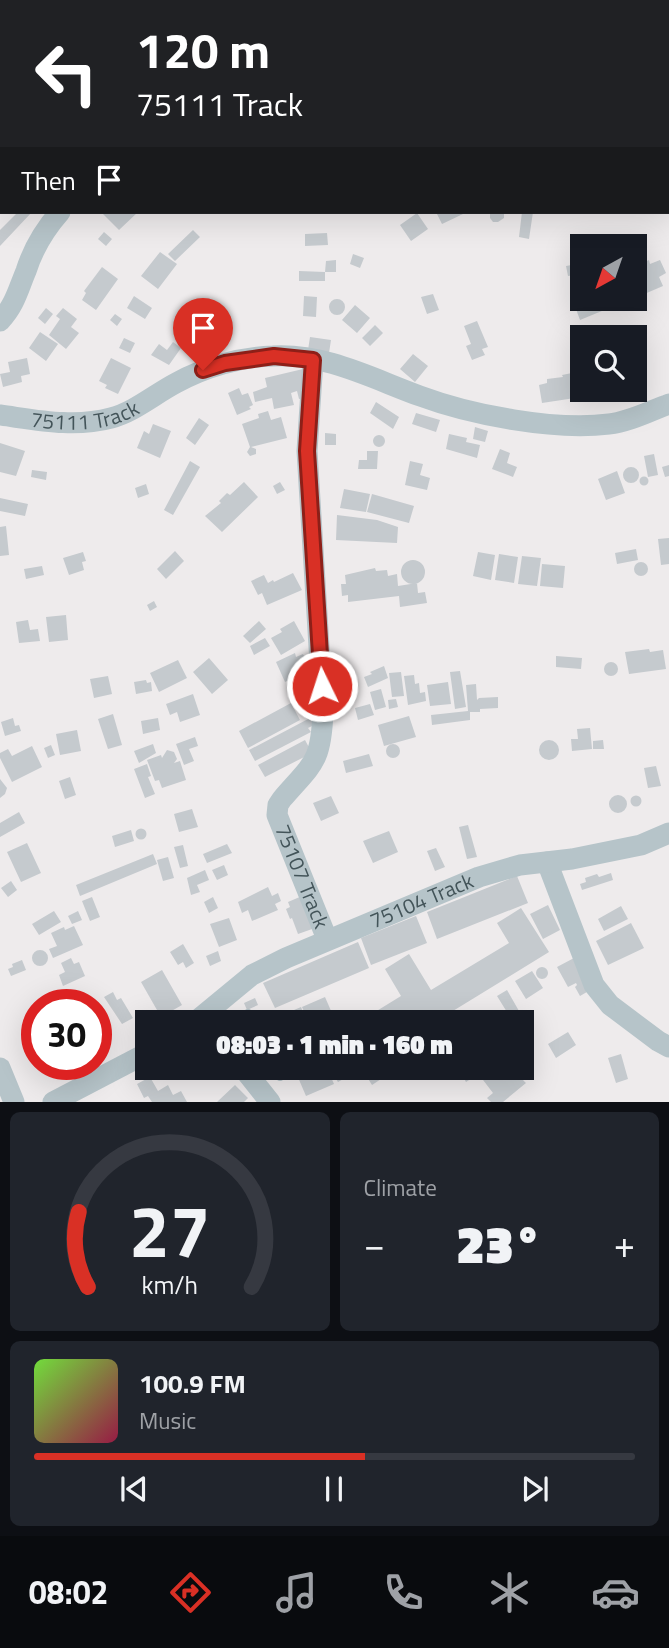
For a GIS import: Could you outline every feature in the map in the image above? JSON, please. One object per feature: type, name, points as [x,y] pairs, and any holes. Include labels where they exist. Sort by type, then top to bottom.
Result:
[{"type":"street","points":[[0,321],[17,298],[37,244],[59,214]]},
{"type":"street","name":"75111 Track","points":[[0,415],[74,424],[112,418],[177,382],[225,363],[274,356],[334,364],[447,404],[544,424],[609,424],[669,404]]},
{"type":"street","name":"75107 Track","points":[[313,360],[307,451],[323,712],[322,742],[318,757],[278,805],[277,815],[327,939]]},
{"type":"street","name":"75104 Track","points":[[215,1010],[252,975],[327,939],[479,877],[520,865],[641,845],[669,833]]},
{"type":"street","points":[[547,862],[594,985],[610,1005],[658,1041],[669,1046]]},
{"type":"street","points":[[53,1102],[135,1059]]},
{"type":"street","points":[[0,1068],[14,1102]]},
{"type":"street","points":[[253,1080],[270,1102]]},
{"type":"building","points":[[16,214],[30,214],[0,246],[0,230]]},
{"type":"building","points":[[103,214],[136,214],[119,230]]},
{"type":"building","points":[[418,214],[428,229],[411,241],[400,225]]},
{"type":"building","points":[[437,214],[463,214],[442,224]]},
{"type":"building","points":[[490,214],[504,214],[504,218],[498,222],[493,222]]},
{"type":"building","points":[[522,214],[533,214],[529,239],[519,237]]},
{"type":"building","points":[[193,230],[200,237],[175,261],[168,254]]},
{"type":"building","points":[[104,232],[112,239],[106,246],[98,239]]},
{"type":"building","points":[[327,233],[328,245],[305,246],[305,234]]},
{"type":"building","points":[[160,252],[177,264],[158,289],[141,276]]},
{"type":"building","points":[[353,254],[364,258],[360,268],[350,264]]},
{"type":"building","points":[[336,260],[336,272],[325,272],[326,261]]},
{"type":"building","points":[[648,260],[650,264],[660,260],[666,273],[659,277],[663,286],[648,292]]},
{"type":"building","points":[[570,265],[570,276],[568,276],[566,266]]},
{"type":"building","points":[[102,267],[118,279],[96,310],[82,300],[86,293],[84,291]]},
{"type":"building","points":[[299,271],[325,272],[325,281],[299,281]]},
{"type":"building","points":[[433,294],[439,310],[427,314],[421,297]]},
{"type":"building","points":[[134,296],[152,308],[145,319],[127,308]]},
{"type":"building","points":[[304,296],[317,297],[316,317],[303,316]]},
{"type":"building","points":[[337,299],[343,301],[343,313],[337,315],[331,313],[329,307],[331,301]]},
{"type":"building","points":[[355,305],[370,318],[357,333],[342,320]]},
{"type":"building","points":[[46,308],[53,314],[45,324],[38,318]]},
{"type":"building","points":[[63,308],[77,319],[71,327],[79,333],[66,349],[49,335],[60,319],[56,316]]},
{"type":"building","points":[[577,312],[599,312],[580,320]]},
{"type":"building","points":[[115,314],[122,319],[117,326],[110,320]]},
{"type":"building","points":[[477,321],[488,347],[482,349],[485,355],[472,360],[466,346],[471,344],[464,326]]},
{"type":"building","points":[[202,322],[222,338],[215,346],[195,331]]},
{"type":"building","points":[[375,325],[383,333],[370,346],[362,338]]},
{"type":"building","points":[[40,332],[58,344],[46,361],[29,348]]},
{"type":"building","points":[[310,337],[331,340],[329,353],[308,350]]},
{"type":"building","points":[[124,338],[135,343],[130,353],[119,348]]},
{"type":"building","points":[[173,342],[181,348],[169,365],[151,355],[159,344],[167,350]]},
{"type":"building","points":[[413,354],[428,366],[415,382],[400,369]]},
{"type":"building","points":[[27,358],[30,374],[21,376],[22,382],[3,387],[0,374],[10,372],[8,362]]},
{"type":"building","points":[[111,358],[131,368],[118,394],[105,388],[107,385],[99,381]]},
{"type":"building","points":[[303,369],[309,397],[299,399],[297,391],[291,393],[294,405],[274,409],[272,398],[255,402],[253,392],[267,387],[265,378]]},
{"type":"building","points":[[570,373],[570,399],[542,403],[539,385],[547,383],[547,379],[563,377],[562,375]]},
{"type":"building","points":[[239,388],[242,395],[248,393],[253,405],[249,407],[251,409],[237,415],[228,393]]},
{"type":"building","points":[[376,402],[399,417],[393,429],[370,413]]},
{"type":"building","points":[[268,411],[271,420],[281,417],[287,438],[251,447],[256,449],[256,454],[250,456],[247,452],[250,447],[242,424],[259,418],[258,414]]},
{"type":"building","points":[[416,413],[440,420],[436,432],[412,424]]},
{"type":"building","points":[[199,418],[209,425],[195,445],[186,438]]},
{"type":"building","points":[[153,424],[171,431],[160,458],[137,448],[144,431],[149,434]]},
{"type":"building","points":[[475,427],[488,431],[485,442],[473,439]]},
{"type":"building","points":[[325,433],[336,434],[336,445],[325,445]]},
{"type":"building","points":[[449,434],[467,438],[466,442],[480,445],[477,458],[446,449]]},
{"type":"building","points":[[379,435],[385,441],[379,447],[373,441]]},
{"type":"building","points":[[0,443],[25,451],[16,476],[0,472]]},
{"type":"building","points":[[500,449],[510,453],[507,463],[517,467],[513,477],[492,469]]},
{"type":"building","points":[[367,451],[378,451],[377,469],[358,469],[359,460],[367,460]]},
{"type":"building","points":[[654,454],[658,475],[648,477],[644,456]]},
{"type":"building","points":[[190,461],[200,467],[173,515],[164,510]]},
{"type":"building","points":[[410,461],[423,464],[420,475],[430,478],[427,490],[405,485]]},
{"type":"building","points":[[669,465],[669,476],[665,477],[662,467]]},
{"type":"building","points":[[628,467],[634,467],[639,475],[637,481],[628,483],[623,478],[623,472]]},
{"type":"building","points":[[32,470],[47,472],[46,480],[31,477]]},
{"type":"building","points":[[617,471],[625,493],[606,500],[598,479]]},
{"type":"building","points":[[644,476],[649,481],[644,486],[639,481]]},
{"type":"building","points":[[244,482],[258,497],[222,532],[205,516],[221,503],[219,501],[227,493],[230,495]]},
{"type":"building","points":[[280,482],[285,490],[277,494],[273,486]]},
{"type":"building","points":[[146,484],[149,494],[138,498],[135,488]]},
{"type":"building","points":[[344,489],[370,494],[366,512],[340,508]]},
{"type":"building","points":[[372,494],[414,506],[409,523],[367,512]]},
{"type":"building","points":[[0,498],[28,504],[25,516],[0,511]]},
{"type":"building","points":[[337,515],[377,520],[398,527],[397,543],[336,540]]},
{"type":"building","points":[[6,526],[9,555],[0,556],[0,527]]},
{"type":"building","points":[[669,538],[669,564],[661,565],[658,539]]},
{"type":"building","points":[[636,549],[638,560],[617,564],[615,553]]},
{"type":"building","points":[[175,551],[184,561],[166,579],[157,569]]},
{"type":"building","points":[[83,552],[86,561],[82,562],[84,570],[69,575],[63,558]]},
{"type":"building","points":[[478,552],[495,555],[491,580],[473,576]]},
{"type":"building","points":[[499,554],[518,557],[514,583],[495,580]]},
{"type":"building","points":[[522,556],[541,558],[537,586],[518,584]]},
{"type":"building","points":[[413,560],[421,564],[425,572],[421,580],[413,584],[405,580],[401,572],[405,564]]},
{"type":"building","points":[[638,562],[644,562],[648,569],[644,576],[638,576],[634,572],[634,566]]},
{"type":"building","points":[[542,564],[565,566],[563,588],[540,586]]},
{"type":"building","points":[[42,566],[44,575],[26,579],[24,569]]},
{"type":"building","points":[[375,568],[376,571],[387,570],[388,576],[397,574],[398,586],[417,583],[418,593],[425,592],[427,603],[400,607],[399,596],[348,602],[348,595],[342,596],[341,584],[346,584],[345,575]]},
{"type":"building","points":[[293,573],[302,590],[267,605],[262,593],[258,595],[251,581],[264,575],[268,583],[273,580],[274,582]]},
{"type":"building","points":[[154,601],[157,607],[150,611],[147,605]]},
{"type":"building","points":[[66,615],[68,640],[49,642],[46,617]]},
{"type":"building","points":[[28,620],[30,630],[38,629],[40,641],[19,643],[16,622]]},
{"type":"building","points":[[259,621],[266,629],[250,643],[243,636]]},
{"type":"building","points":[[294,621],[305,641],[281,655],[271,638]]},
{"type":"building","points":[[265,638],[270,646],[254,655],[250,646]]},
{"type":"building","points":[[649,649],[650,652],[663,650],[666,669],[629,674],[625,652]]},
{"type":"building","points":[[295,653],[296,657],[303,654],[311,670],[285,682],[276,662]]},
{"type":"building","points":[[556,656],[582,658],[581,669],[556,667]]},
{"type":"building","points":[[209,658],[228,680],[212,694],[193,672]]},
{"type":"building","points":[[178,660],[187,678],[159,692],[150,673]]},
{"type":"building","points":[[608,662],[614,662],[618,669],[614,676],[608,676],[604,672],[604,666]]},
{"type":"building","points":[[384,666],[388,678],[368,687],[364,677]]},
{"type":"building","points":[[460,671],[466,707],[455,709],[450,672]]},
{"type":"building","points":[[401,672],[404,696],[392,697],[389,673]]},
{"type":"building","points":[[414,675],[415,684],[419,683],[420,693],[425,692],[426,701],[408,705],[404,676]]},
{"type":"building","points":[[108,676],[112,694],[94,698],[90,679]]},
{"type":"building","points":[[146,680],[147,683],[151,682],[152,691],[136,694],[134,682]]},
{"type":"building","points":[[448,682],[451,704],[430,706],[427,685]]},
{"type":"building","points":[[476,684],[477,700],[498,697],[498,708],[470,712],[470,720],[432,725],[431,715],[468,711],[466,685]]},
{"type":"building","points":[[381,689],[386,707],[375,710],[370,692]]},
{"type":"building","points":[[193,694],[200,715],[180,722],[177,712],[170,715],[166,704]]},
{"type":"building","points":[[396,699],[398,707],[389,709],[388,700]]},
{"type":"building","points":[[291,703],[300,720],[248,748],[239,731]]},
{"type":"building","points":[[370,704],[374,715],[358,720],[355,708]]},
{"type":"building","points":[[113,714],[122,745],[108,749],[98,719]]},
{"type":"building","points":[[409,716],[416,737],[384,746],[378,725]]},
{"type":"building","points":[[13,718],[15,726],[19,725],[21,731],[5,736],[1,722]]},
{"type":"building","points":[[158,718],[160,730],[143,734],[141,721]]},
{"type":"building","points":[[310,718],[314,725],[308,728],[311,732],[255,761],[249,750]]},
{"type":"building","points":[[590,728],[592,749],[572,751],[571,739],[578,739],[577,729]]},
{"type":"building","points":[[77,730],[81,751],[60,755],[56,734]]},
{"type":"building","points":[[195,737],[198,746],[189,749],[194,761],[184,765],[176,744]]},
{"type":"building","points":[[305,740],[312,753],[265,777],[258,765]]},
{"type":"building","points":[[549,740],[556,743],[559,750],[556,757],[549,760],[542,757],[539,750],[542,743]]},
{"type":"building","points":[[603,740],[604,749],[593,749],[593,741]]},
{"type":"building","points":[[153,744],[156,753],[139,763],[134,751]]},
{"type":"building","points":[[390,744],[396,744],[400,751],[396,758],[390,758],[386,754],[386,748]]},
{"type":"building","points":[[51,745],[55,755],[48,758],[44,748]]},
{"type":"building","points":[[32,746],[42,767],[12,782],[0,753],[8,749],[12,756]]},
{"type":"building","points":[[167,750],[174,752],[177,759],[174,763],[180,761],[186,780],[162,788],[159,780],[155,781],[147,760],[161,755],[162,758]]},
{"type":"building","points":[[369,754],[373,766],[346,773],[343,761]]},
{"type":"building","points":[[147,764],[151,776],[148,777],[155,794],[145,798],[134,769]]},
{"type":"building","points":[[656,766],[661,786],[648,788],[644,768]]},
{"type":"building","points":[[70,777],[76,795],[65,799],[59,781]]},
{"type":"building","points":[[0,779],[7,788],[0,798]]},
{"type":"building","points":[[618,795],[624,798],[627,804],[624,810],[618,813],[612,810],[609,804],[612,798]]},
{"type":"building","points":[[636,795],[642,801],[636,807],[630,801]]},
{"type":"building","points":[[331,796],[339,813],[321,821],[313,803]]},
{"type":"building","points":[[192,809],[198,827],[179,832],[174,814]]},
{"type":"building","points":[[19,812],[25,823],[0,837],[0,823]]},
{"type":"building","points":[[468,825],[477,857],[467,859],[459,827]]},
{"type":"building","points":[[141,828],[147,834],[141,840],[135,834]]},
{"type":"building","points":[[131,830],[134,841],[115,847],[112,836]]},
{"type":"building","points":[[389,831],[398,852],[373,863],[363,841]]},
{"type":"building","points":[[27,843],[41,873],[21,882],[7,852]]},
{"type":"building","points":[[227,844],[232,853],[207,863],[203,854]]},
{"type":"building","points":[[183,845],[188,866],[180,868],[174,847]]},
{"type":"building","points":[[436,848],[445,867],[435,871],[427,851]]},
{"type":"building","points":[[153,854],[157,864],[80,896],[76,885]]},
{"type":"building","points":[[168,857],[174,878],[163,881],[157,860]]},
{"type":"building","points":[[224,865],[228,875],[217,880],[212,870]]},
{"type":"building","points":[[205,870],[209,880],[197,885],[200,892],[191,895],[187,878]]},
{"type":"building","points":[[611,873],[613,880],[582,890],[580,884],[586,882],[585,878]]},
{"type":"building","points":[[517,876],[528,903],[437,939],[427,912]]},
{"type":"building","points":[[11,881],[17,890],[8,897],[1,888]]},
{"type":"building","points":[[268,887],[272,896],[278,893],[281,901],[275,904],[278,910],[252,921],[248,910],[242,913],[238,902]]},
{"type":"building","points":[[302,896],[315,928],[298,934],[286,909],[290,907],[288,902]]},
{"type":"building","points":[[92,897],[100,917],[90,921],[82,901]]},
{"type":"building","points":[[213,897],[218,908],[209,913],[204,902]]},
{"type":"building","points":[[548,905],[560,930],[543,939],[530,914]]},
{"type":"building","points":[[621,906],[628,919],[604,931],[598,919]]},
{"type":"building","points":[[521,908],[549,952],[455,1010],[378,1010],[401,996],[385,969],[409,954],[431,990],[509,943],[497,923]]},
{"type":"building","points":[[54,911],[61,922],[39,935],[32,924]]},
{"type":"building","points":[[78,911],[82,920],[72,924],[68,916]]},
{"type":"building","points":[[416,916],[427,943],[371,965],[361,938]]},
{"type":"building","points":[[229,918],[237,940],[219,947],[210,924]]},
{"type":"building","points":[[631,923],[644,948],[608,965],[596,941]]},
{"type":"building","points":[[74,926],[83,945],[53,958],[49,949],[57,946],[51,933]]},
{"type":"building","points":[[358,942],[369,968],[275,1008],[263,983]]},
{"type":"building","points":[[183,944],[194,963],[186,968],[183,962],[178,965],[170,952]]},
{"type":"building","points":[[40,950],[46,952],[46,964],[40,966],[34,964],[32,958],[34,952]]},
{"type":"building","points":[[218,951],[221,961],[210,966],[206,956]]},
{"type":"building","points":[[71,958],[74,964],[79,962],[85,976],[63,986],[59,975],[65,972],[61,963]]},
{"type":"building","points":[[574,958],[592,989],[580,996],[575,987],[576,983],[568,987],[557,967]]},
{"type":"building","points":[[22,960],[26,970],[11,976],[8,969]]},
{"type":"building","points":[[542,967],[548,973],[542,979],[536,973]]},
{"type":"building","points":[[162,970],[182,1005],[173,1010],[157,1010],[141,982]]},
{"type":"building","points":[[532,971],[543,988],[526,999],[515,981]]},
{"type":"building","points":[[507,990],[518,1010],[506,1010],[497,996]]},
{"type":"building","points":[[112,993],[117,1000],[121,998],[133,1018],[122,1024],[112,1009]]},
{"type":"building","points":[[325,997],[331,1010],[303,1010],[302,1007]]},
{"type":"building","points":[[255,998],[258,1005],[247,1010],[244,1003]]},
{"type":"building","points":[[568,1032],[576,1045],[556,1058],[548,1044]]},
{"type":"building","points":[[621,1054],[628,1079],[616,1083],[608,1058]]},
{"type":"building","points":[[152,1080],[158,1091],[168,1085],[173,1095],[181,1091],[187,1102],[152,1102],[148,1096],[144,1098],[137,1084]]},
{"type":"building","points":[[299,1080],[332,1080],[334,1084],[306,1096]]},
{"type":"building","points":[[483,1080],[523,1080],[526,1083],[503,1102],[491,1102],[487,1098],[493,1093]]},
{"type":"building","points":[[235,1085],[248,1098],[244,1102],[217,1102]]},
{"type":"route","points":[[203,370],[225,363],[274,356],[313,360],[307,451],[322,686]]}]
